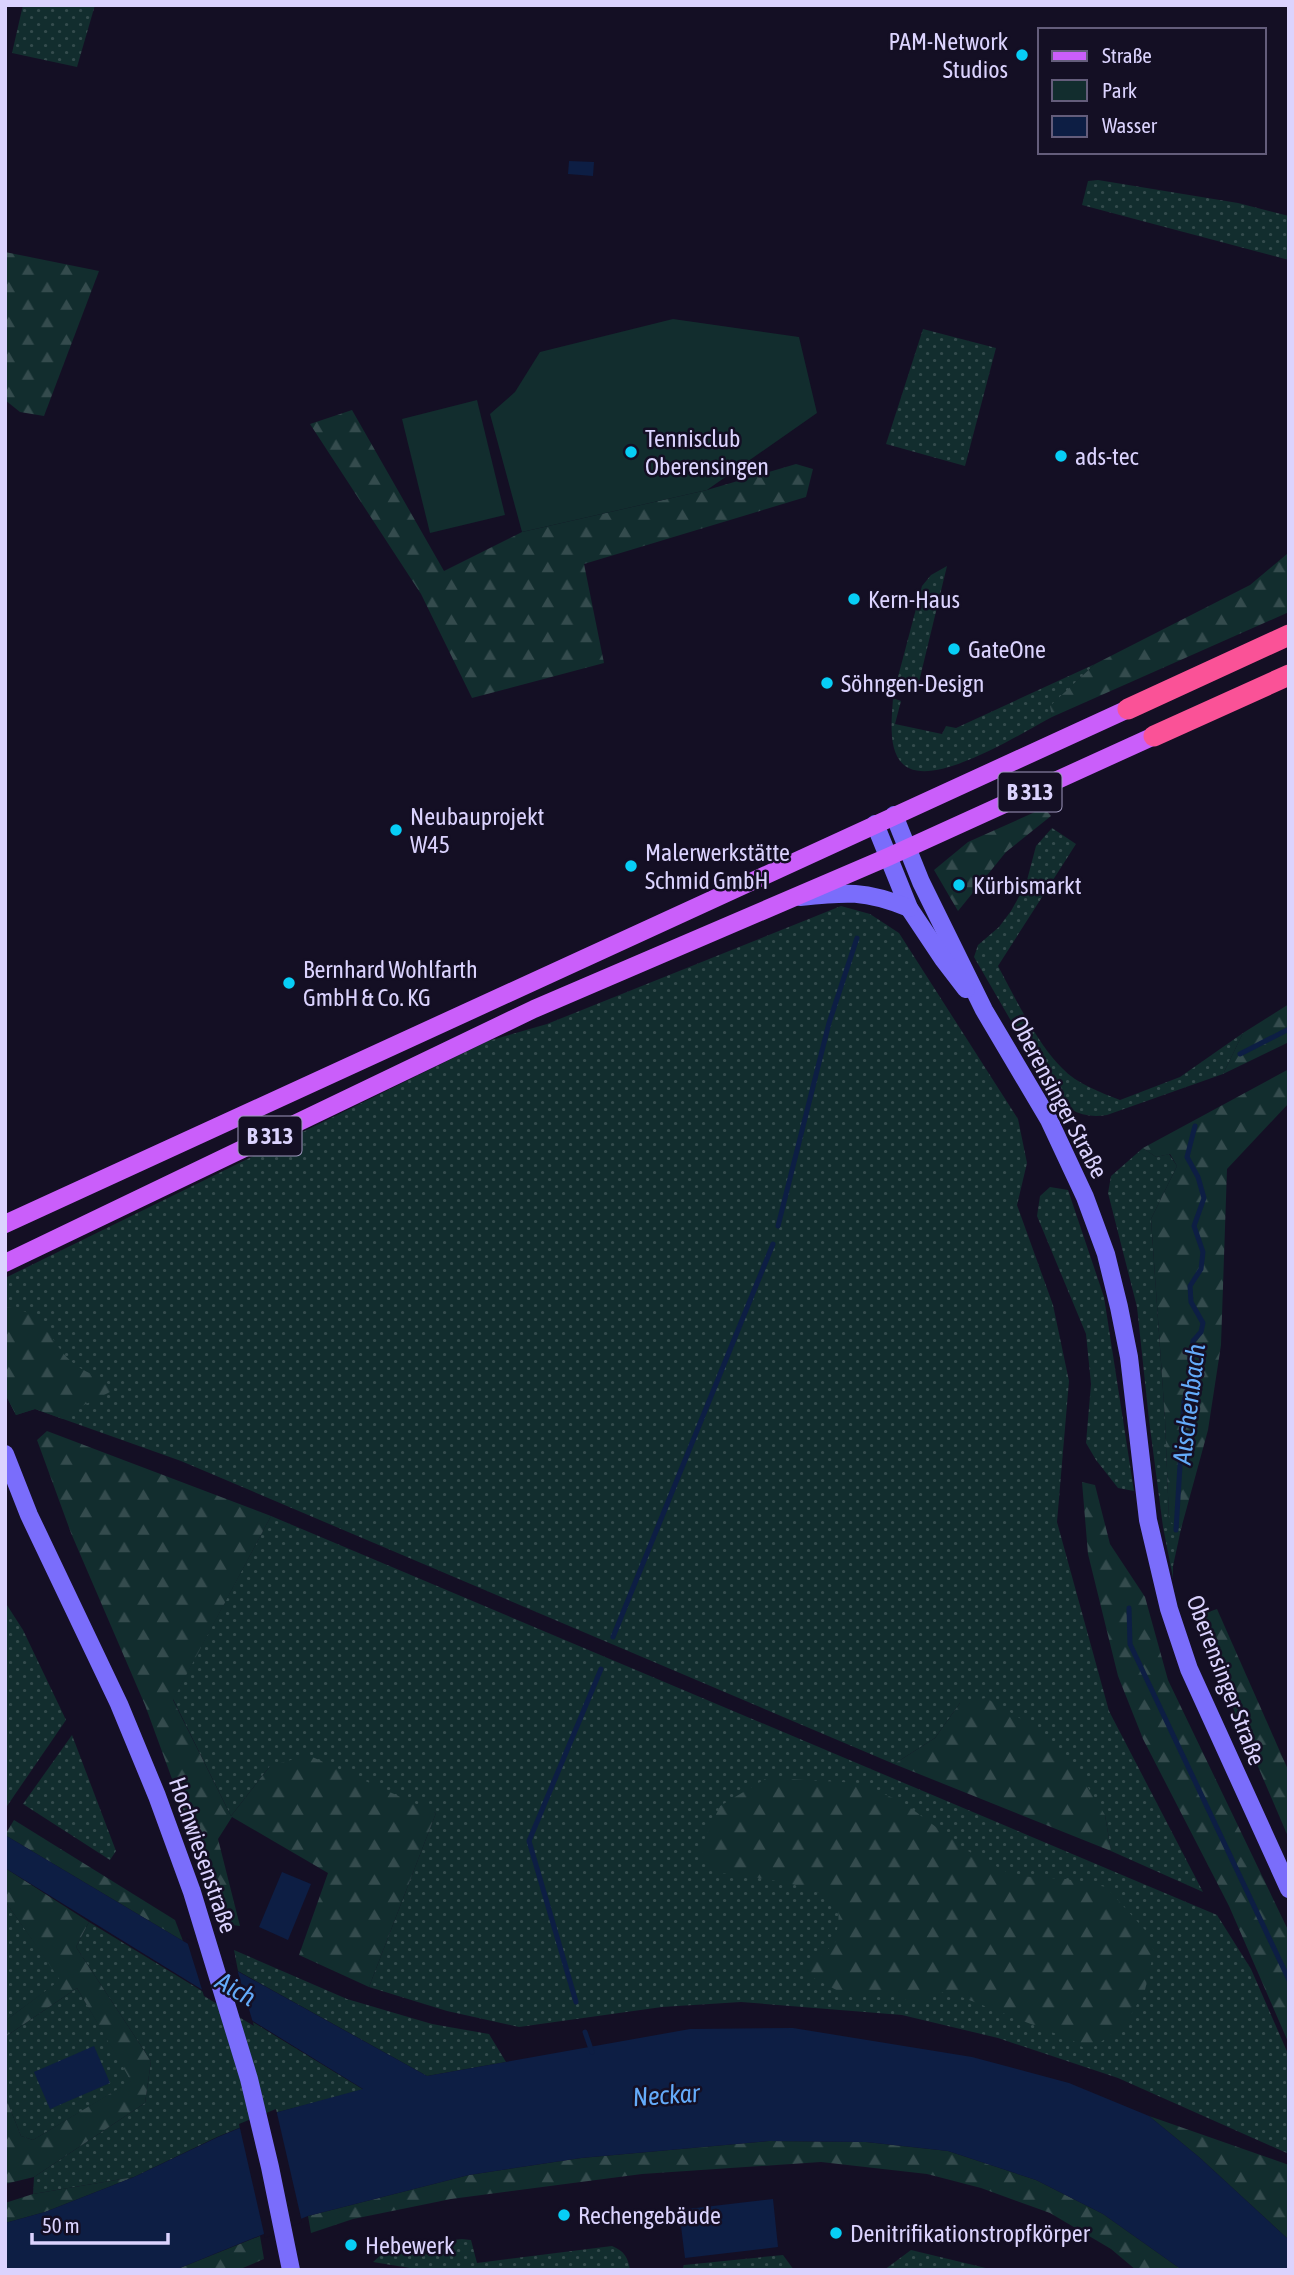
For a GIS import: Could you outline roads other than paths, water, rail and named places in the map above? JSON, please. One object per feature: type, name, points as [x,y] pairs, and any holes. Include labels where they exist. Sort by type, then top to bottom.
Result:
[{"type":"highway","name":"B 313","points":[[1128,709],[1289,635]]},
{"type":"highway","name":"B 313","points":[[1154,736],[1289,675]]},
{"type":"main road","name":"B 313","points":[[5,1224],[1128,709]]},
{"type":"main road","name":"B 313","points":[[5,1263],[476,1036],[907,849],[1154,736]]},
{"type":"street","name":"Oberensinger Straße","points":[[894,815],[907,849],[984,1010],[1032,1090],[1068,1157],[1085,1196],[1106,1254],[1129,1357],[1148,1520],[1169,1609],[1189,1669],[1289,1889]]},
{"type":"street","name":"Oberensinger Straße","points":[[875,824],[909,908],[943,959],[984,1010]]},
{"type":"street","points":[[795,897],[858,892],[881,897],[909,908]]},
{"type":"street","name":"Hochwiesenstraße","points":[[5,1454],[29,1515],[119,1704],[157,1796],[192,1892],[248,2079],[270,2167],[291,2270]]},
{"type":"street","name":"Hochwiesenstraße","points":[[5,1485],[29,1515]]},
{"type":"water","points":[[569,161],[594,162],[593,176],[568,174]]},
{"type":"water","points":[[5,1835],[183,1941],[427,2076],[690,2029],[793,2028],[972,2057],[1069,2083],[1149,2116],[1199,2157],[1289,2240],[1289,2270],[1182,2270],[1103,2214],[1036,2180],[948,2151],[866,2142],[769,2141],[581,2158],[469,2175],[308,2216],[175,2270],[5,2270],[5,2223],[45,2212],[134,2177],[278,2112],[363,2089],[5,1868]]},
{"type":"water","points":[[282,1872],[311,1884],[288,1940],[259,1927]]},
{"type":"water","points":[[94,2046],[110,2083],[50,2109],[34,2072]]},
{"type":"water","points":[[773,2199],[778,2247],[685,2258],[679,2210]]},
{"type":"waterway","points":[[778,1226],[829,1023],[857,938]]},
{"type":"waterway","name":"Aischenbach","points":[[1240,1054],[1289,1029]]},
{"type":"waterway","name":"Aischenbach","points":[[1176,1530],[1184,1401],[1195,1370],[1192,1359],[1193,1341],[1201,1332],[1203,1323],[1191,1302],[1190,1286],[1201,1269],[1203,1252],[1194,1226],[1204,1198],[1198,1177],[1187,1157],[1195,1126]]},
{"type":"waterway","points":[[613,1637],[773,1244]]},
{"type":"waterway","name":"Aischenbach","points":[[1129,1608],[1130,1644],[1289,1980]]},
{"type":"waterway","points":[[576,2002],[529,1841],[601,1669]]},
{"type":"waterway","points":[[585,2032],[592,2052]]},
{"type":"place","name":"PAM-Network Studios","points":[[1022,55]]},
{"type":"place","name":"Tennisclub Oberensingen","points":[[631,452]]},
{"type":"place","name":"ads-tec","points":[[1061,456]]},
{"type":"place","name":"Kern-Haus","points":[[854,599]]},
{"type":"place","name":"GateOne","points":[[954,649]]},
{"type":"place","name":"Söhngen-Design","points":[[827,683]]},
{"type":"place","name":"Neubauprojekt W45","points":[[396,830]]},
{"type":"place","name":"Malerwerkstätte Schmid GmbH","points":[[631,866]]},
{"type":"place","name":"Kürbismarkt","points":[[959,885]]},
{"type":"place","name":"Bernhard Wohlfarth GmbH & Co. KG","points":[[289,983]]},
{"type":"place","name":"Rechengebäude","points":[[564,2215]]},
{"type":"place","name":"Denitrifikationstropfkörper","points":[[836,2233]]},
{"type":"place","name":"Hebewerk","points":[[351,2245]]},
{"type":"water label","name":"Aich","points":[[236,1989]]},
{"type":"water label","name":"Neckar","points":[[666,2095]]}]
